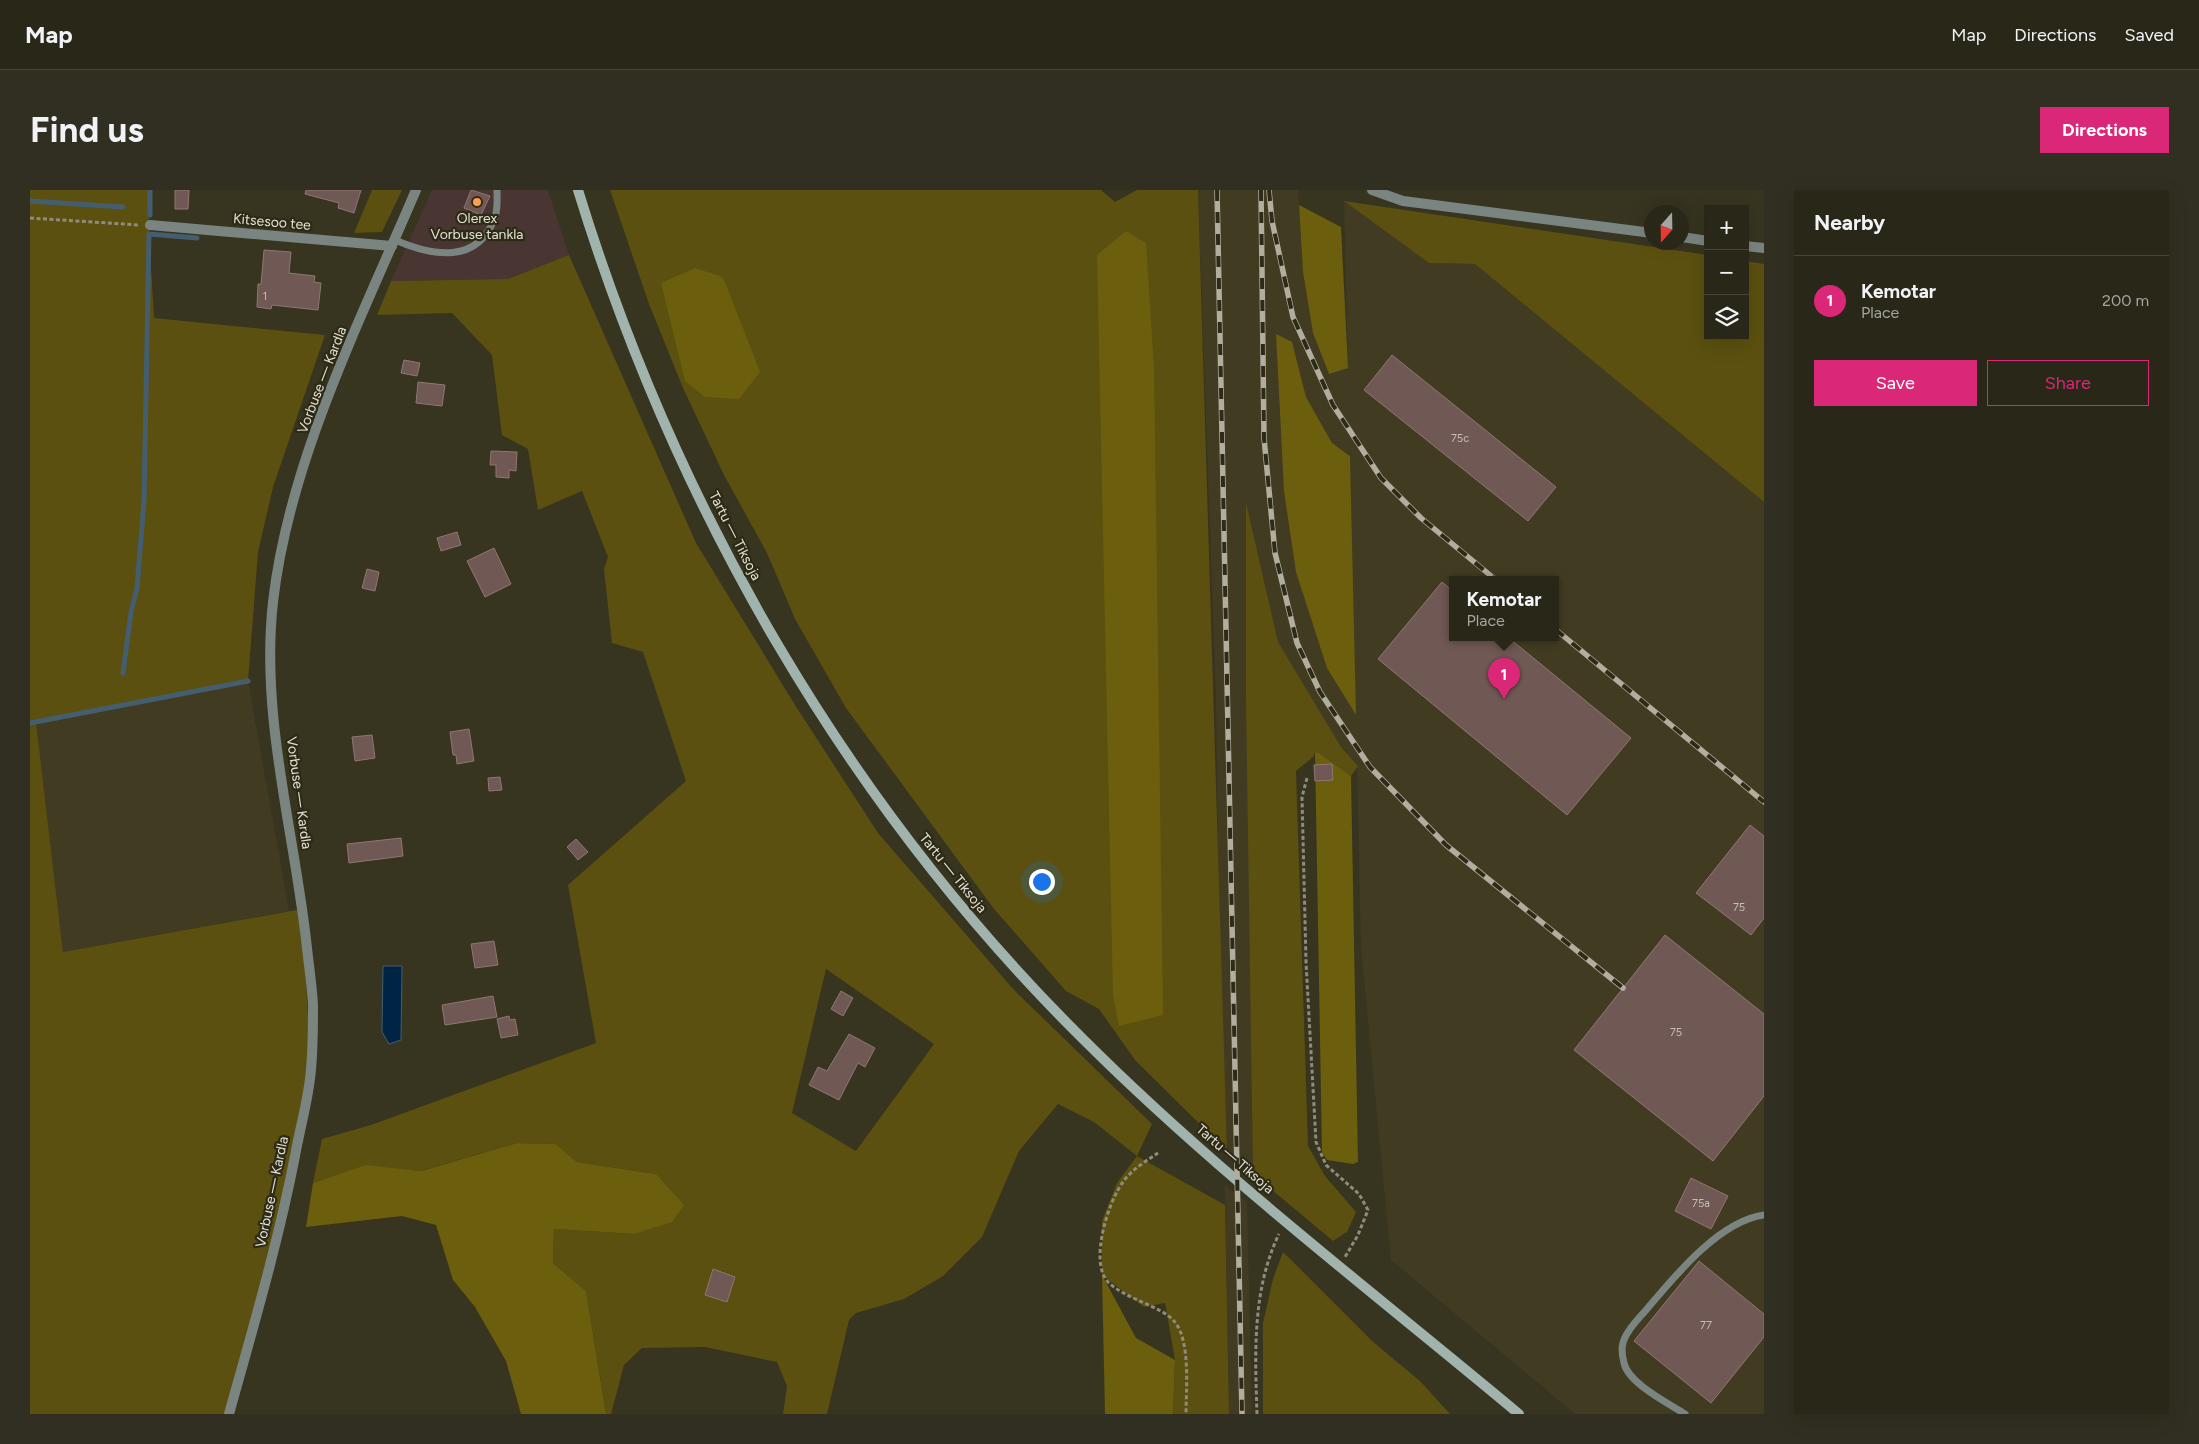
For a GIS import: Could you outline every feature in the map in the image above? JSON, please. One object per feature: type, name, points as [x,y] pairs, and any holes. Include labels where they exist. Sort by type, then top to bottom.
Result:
[{"type":"main road","name":"Tartu — Tiksoja","points":[[578,190],[630,342],[684,466],[748,593],[800,682],[857,768],[926,865],[1027,981],[1112,1068],[1285,1222],[1520,1414]]},
{"type":"street","name":"Vorbuse — Kardla","points":[[229,1414],[283,1218],[311,1071],[313,1002],[277,743],[270,660],[273,602],[294,498],[316,431],[416,190]]},
{"type":"street","points":[[1372,190],[1403,201],[1644,232]]},
{"type":"street","name":"Kitsesoo tee","points":[[150,225],[393,243]]},
{"type":"street","points":[[1689,238],[1704,240]]},
{"type":"street","points":[[1749,246],[1764,248]]},
{"type":"lane","points":[[393,243],[421,251],[462,252],[481,241],[495,216],[497,190]]},
{"type":"lane","points":[[1684,1414],[1639,1384],[1624,1365],[1622,1347],[1633,1326],[1672,1278],[1704,1248],[1728,1229],[1764,1215]]},
{"type":"path","points":[[30,218],[150,225]]},
{"type":"path","points":[[1306,778],[1302,797],[1306,962],[1316,1142],[1326,1166],[1359,1194],[1368,1210],[1358,1235],[1339,1266]]},
{"type":"path","points":[[1158,1153],[1124,1180],[1114,1196],[1106,1217],[1099,1263],[1107,1281],[1124,1293],[1174,1320],[1180,1333],[1186,1360],[1186,1414]]},
{"type":"path","points":[[1257,1414],[1255,1338],[1261,1292],[1270,1252],[1285,1222]]},
{"type":"shaded area","points":[[30,190],[150,190],[149,235],[154,318],[325,335],[273,487],[258,552],[248,681],[36,722],[63,952],[302,909],[311,1071],[283,1218],[229,1414],[30,1414]]},
{"type":"shaded area","points":[[372,190],[402,190],[382,232],[354,233]]},
{"type":"shaded area","points":[[432,190],[548,190],[569,255],[508,279],[391,281]]},
{"type":"shaded area","points":[[610,190],[1101,190],[1115,202],[1137,190],[1198,190],[1227,1151],[1135,1060],[1099,1009],[1066,991],[994,909],[846,708],[795,619],[767,553],[724,475],[683,388],[649,304]]},
{"type":"shaded area","points":[[1198,190],[1298,190],[1303,272],[1313,333],[1329,374],[1348,367],[1344,201],[1429,263],[1475,264],[1764,502],[1764,1414],[1575,1414],[1391,1260],[1361,947],[1357,765],[1341,747],[1278,642],[1247,505],[1253,1174],[1227,1151],[1219,930],[1216,697]],"holes":[[[1292,342],[1306,397],[1332,443],[1350,455],[1355,714]]]},
{"type":"shaded area","points":[[1344,201],[1644,246],[1644,250],[1674,250],[1704,254],[1704,340],[1749,340],[1749,262],[1764,264],[1764,502],[1475,264],[1429,263]]},
{"type":"shaded area","points":[[1299,205],[1341,227],[1348,368],[1329,374],[1313,333],[1303,272]]},
{"type":"shaded area","points":[[1126,231],[1146,243],[1154,368],[1163,1015],[1119,1026],[1113,995],[1097,255]]},
{"type":"shaded area","points":[[569,255],[696,543],[795,705],[878,833],[1014,990],[1152,1124],[1137,1156],[1094,1122],[1058,1104],[1019,1151],[982,1237],[943,1276],[904,1299],[856,1313],[849,1320],[827,1414],[783,1414],[787,1386],[777,1362],[705,1347],[642,1348],[624,1365],[611,1414],[606,1414],[586,1291],[553,1263],[554,1229],[634,1234],[656,1174],[577,1162],[556,1144],[517,1143],[420,1171],[366,1166],[313,1183],[322,1139],[371,1125],[596,1043],[568,885],[686,781],[643,652],[612,643],[604,569],[608,557],[582,491],[538,510],[528,449],[502,435],[492,355],[452,313],[377,315],[391,281],[508,279]],"holes":[[[826,969],[934,1044],[856,1151],[792,1113]]]},
{"type":"shaded area","points":[[695,268],[723,277],[760,372],[739,399],[705,397],[685,381],[661,283]]},
{"type":"shaded area","points":[[1276,334],[1292,342],[1306,397],[1332,443],[1350,456],[1356,715],[1327,668],[1296,572],[1284,491]]},
{"type":"shaded area","points":[[1246,502],[1278,642],[1341,747],[1358,766],[1351,776],[1319,753],[1315,753],[1313,757],[1296,771],[1308,1146],[1325,1176],[1356,1212],[1347,1232],[1333,1241],[1253,1174],[1246,699]]},
{"type":"shaded area","points":[[248,681],[289,911],[63,952],[36,722]]},
{"type":"shaded area","points":[[1315,753],[1319,753],[1351,776],[1358,1162],[1353,1164],[1327,1160],[1322,1152]]},
{"type":"shaded area","points":[[517,1143],[556,1144],[577,1162],[656,1174],[684,1205],[672,1222],[634,1234],[554,1229],[553,1263],[586,1291],[606,1414],[521,1414],[506,1361],[475,1307],[453,1280],[436,1225],[402,1216],[306,1227],[313,1183],[366,1165],[421,1171]]},
{"type":"shaded area","points":[[1137,1156],[1225,1205],[1229,1414],[1173,1414],[1175,1360],[1165,1303],[1144,1307],[1102,1275],[1102,1221],[1117,1183]]},
{"type":"shaded area","points":[[1225,1186],[1247,1202],[1252,1414],[1229,1414]]},
{"type":"shaded area","points":[[1283,1252],[1372,1341],[1420,1381],[1450,1414],[1263,1414],[1263,1323],[1273,1279]]},
{"type":"shaded area","points":[[1102,1275],[1136,1338],[1175,1360],[1173,1414],[1105,1414]]},
{"type":"water","points":[[383,966],[402,966],[401,1040],[389,1044],[382,1032]]},
{"type":"building","points":[[175,190],[189,190],[188,209],[175,209]]},
{"type":"building","points":[[306,190],[361,190],[354,213],[338,208],[339,203],[305,194]]},
{"type":"building","name":"Olerex Vorbuse tankla","points":[[471,190],[490,196],[481,215],[464,208]]},
{"type":"building","points":[[264,250],[291,252],[289,273],[315,276],[314,282],[321,283],[318,310],[272,305],[271,309],[257,307],[258,284],[261,284]]},
{"type":"building","points":[[1392,355],[1556,487],[1528,521],[1364,390]]},
{"type":"building","points":[[404,360],[420,363],[417,376],[401,373]]},
{"type":"building","points":[[418,382],[445,385],[442,406],[416,403]]},
{"type":"building","points":[[491,451],[517,452],[516,471],[509,470],[509,478],[496,477],[496,465],[490,465]]},
{"type":"building","points":[[457,532],[461,545],[441,551],[437,538]]},
{"type":"building","points":[[494,548],[511,584],[485,597],[467,561]]},
{"type":"building","points":[[367,569],[379,572],[375,591],[362,588]]},
{"type":"building","points":[[1442,582],[1449,588],[1449,641],[1513,641],[1631,738],[1567,815],[1378,659]]},
{"type":"building","points":[[469,729],[474,761],[457,764],[456,755],[453,755],[450,732]]},
{"type":"building","points":[[372,735],[375,758],[355,761],[352,737]]},
{"type":"building","points":[[1332,764],[1333,780],[1315,781],[1314,765]]},
{"type":"building","points":[[500,777],[502,790],[489,791],[488,778]]},
{"type":"building","points":[[1750,825],[1764,836],[1764,918],[1751,935],[1696,893]]},
{"type":"building","points":[[401,838],[403,856],[349,863],[347,844]]},
{"type":"building","points":[[576,839],[588,852],[578,860],[567,847]]},
{"type":"building","points":[[1665,935],[1764,1014],[1764,1096],[1713,1161],[1574,1050]]},
{"type":"building","points":[[494,941],[498,965],[475,968],[471,944]]},
{"type":"building","points":[[841,991],[853,998],[843,1016],[831,1009]]},
{"type":"building","points":[[493,996],[497,1017],[445,1025],[442,1005]]},
{"type":"building","points":[[509,1016],[510,1020],[515,1019],[518,1035],[501,1038],[497,1019]]},
{"type":"building","points":[[849,1034],[875,1048],[865,1067],[858,1063],[839,1100],[809,1085],[818,1067],[827,1071]]},
{"type":"building","points":[[1691,1178],[1728,1196],[1711,1229],[1675,1211]]},
{"type":"building","points":[[1699,1261],[1764,1314],[1764,1337],[1711,1403],[1634,1341]]},
{"type":"building","points":[[713,1269],[735,1277],[727,1302],[705,1295]]},
{"type":"waterway","points":[[150,190],[150,215]]},
{"type":"waterway","points":[[30,201],[123,207]]},
{"type":"waterway","points":[[123,673],[131,612],[137,588],[144,501],[149,234],[197,238]]},
{"type":"waterway","points":[[30,723],[248,681]]},
{"type":"railway","points":[[1217,190],[1242,1414]]},
{"type":"railway","points":[[1261,190],[1264,438],[1275,553],[1297,643],[1320,692],[1370,767],[1446,845],[1623,988]]},
{"type":"railway","points":[[1269,190],[1272,221],[1293,317],[1333,405],[1381,478],[1421,518],[1491,576]]},
{"type":"railway","points":[[1559,632],[1764,802]]},
{"type":"place","name":"Olerex Vorbuse tankla","points":[[477,202]]},
{"type":"place","name":"Kemotar","points":[[1504,699]]}]
